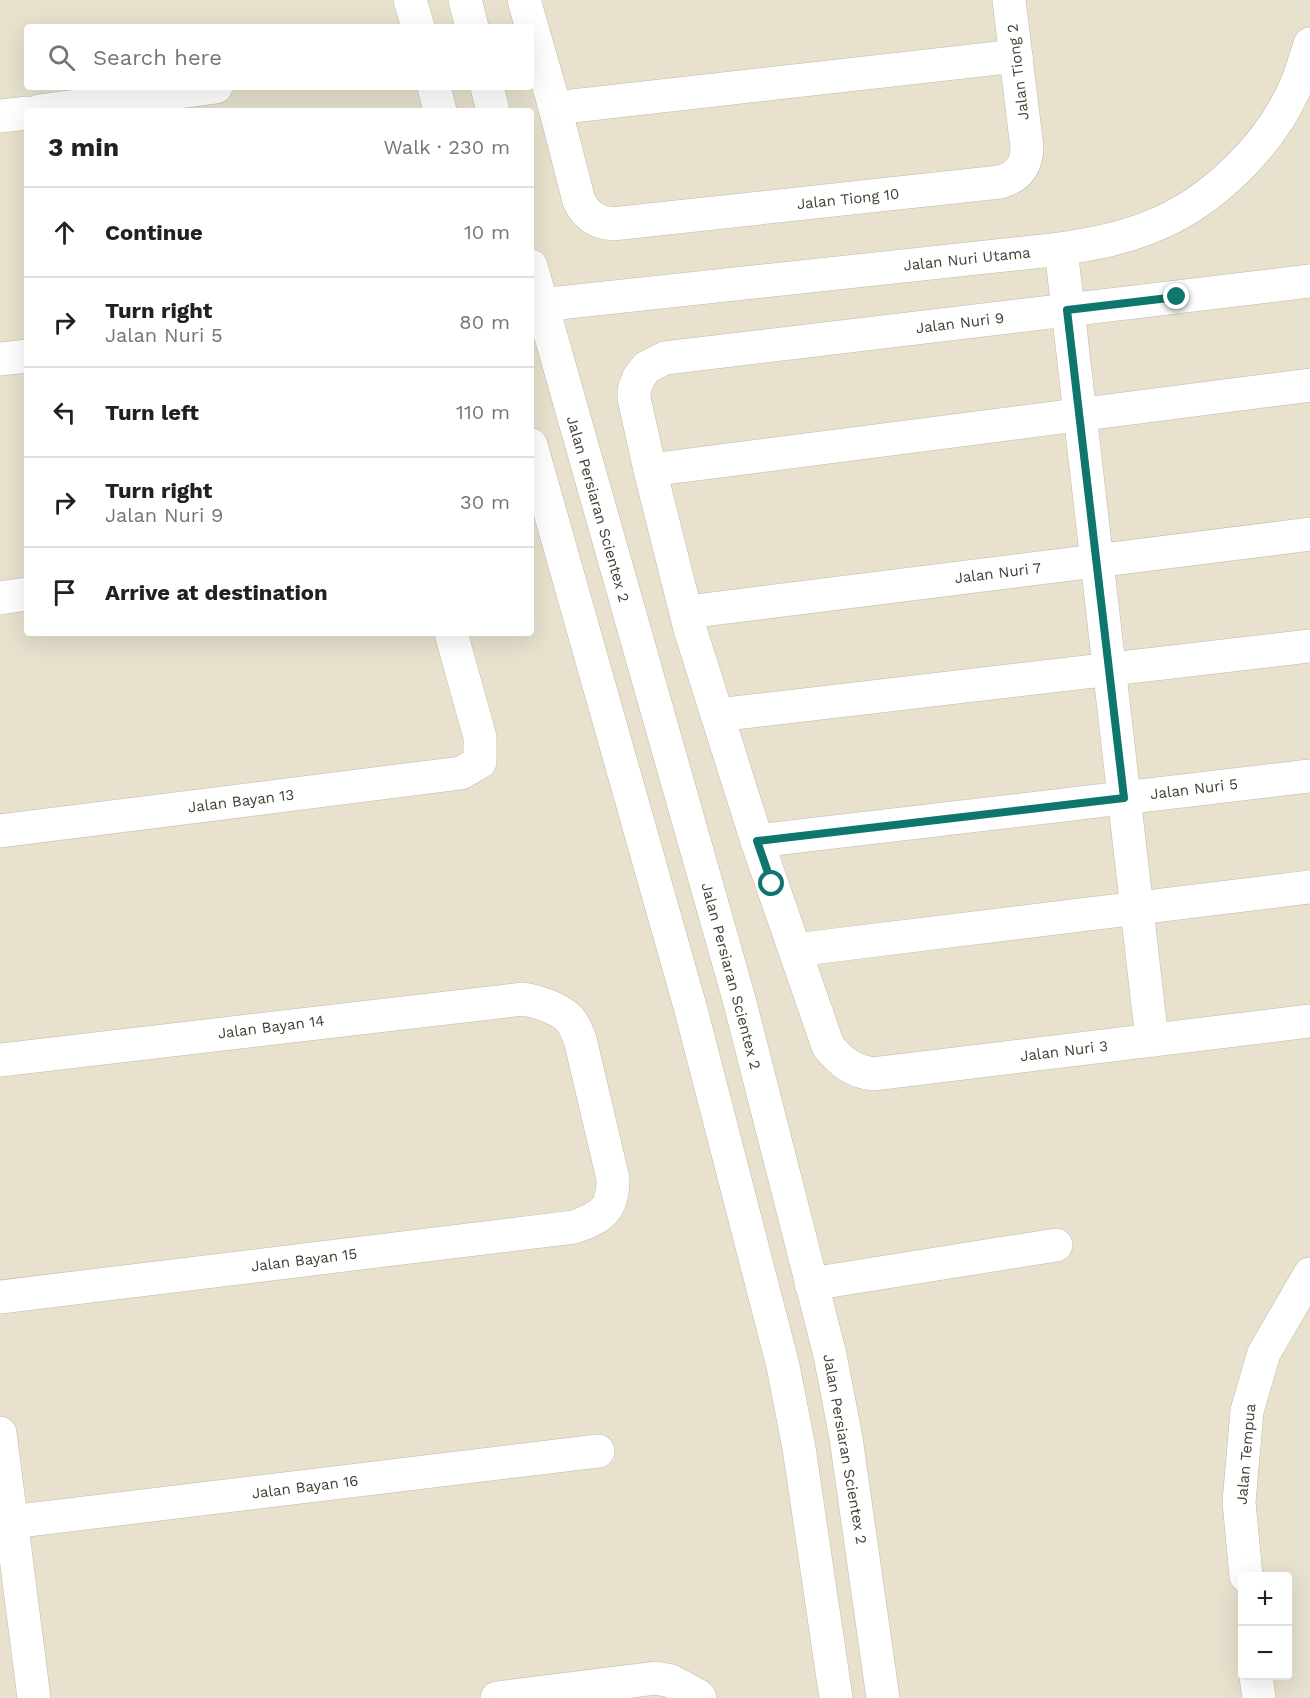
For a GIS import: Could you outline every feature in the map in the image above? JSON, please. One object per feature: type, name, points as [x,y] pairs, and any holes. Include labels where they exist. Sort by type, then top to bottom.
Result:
[{"type":"street","points":[[410,0],[417,24]]},
{"type":"street","points":[[465,0],[471,24]]},
{"type":"street","name":"Jalan Tiong 10","points":[[524,0],[531,24]]},
{"type":"street","name":"Jalan Tiong 2","points":[[1009,0],[1027,144]]},
{"type":"street","name":"Jalan Tiong 10","points":[[534,35],[579,201],[591,218],[602,223],[645,221],[1000,182],[1011,179],[1021,171],[1026,160],[1027,144]]},
{"type":"street","name":"Jalan Nuri Utama","points":[[536,306],[1061,249],[1109,240],[1151,227],[1192,206],[1235,171],[1272,128],[1296,84],[1310,44]]},
{"type":"street","points":[[555,108],[1016,56]]},
{"type":"street","points":[[61,108],[194,90]]},
{"type":"street","points":[[435,90],[439,108]]},
{"type":"street","points":[[488,90],[492,108]]},
{"type":"street","points":[[0,116],[24,113]]},
{"type":"street","points":[[1061,249],[1152,1040]]},
{"type":"street","name":"Jalan Nuri 9","points":[[650,470],[634,398],[639,377],[647,367],[665,358],[1310,281]]},
{"type":"street","name":"Jalan Persiaran Scientex 2","points":[[534,290],[536,306],[739,999],[830,1355],[846,1438],[883,1698]]},
{"type":"street","points":[[0,359],[24,356]]},
{"type":"street","points":[[1310,385],[650,470],[717,715],[795,950],[1310,887]]},
{"type":"street","points":[[534,456],[688,998],[783,1366],[799,1448],[836,1698]]},
{"type":"street","name":"Jalan Nuri 7","points":[[687,612],[1310,534]]},
{"type":"street","points":[[0,598],[24,594]]},
{"type":"street","name":"Jalan Bayan 13","points":[[0,831],[461,773],[480,762],[480,738],[452,636]]},
{"type":"street","points":[[717,715],[1310,646]]},
{"type":"street","name":"Jalan Nuri 5","points":[[757,841],[1310,776]]},
{"type":"street","name":"Jalan Nuri 3","points":[[795,950],[828,1046],[850,1067],[873,1074],[1310,1021]]},
{"type":"street","name":"Jalan Bayan 14","points":[[0,1060],[496,1000],[523,999],[541,1003],[571,1021],[580,1039],[613,1179],[613,1197],[604,1210]]},
{"type":"street","name":"Jalan Bayan 15","points":[[0,1296],[574,1227],[594,1220],[604,1210]]},
{"type":"street","points":[[811,1284],[1056,1245]]},
{"type":"street","name":"Jalan Tempua","points":[[1245,1572],[1239,1502],[1247,1411],[1264,1353],[1310,1274]]},
{"type":"street","points":[[0,1433],[33,1698]]},
{"type":"street","name":"Jalan Bayan 16","points":[[11,1522],[598,1451]]},
{"type":"street","points":[[497,1698],[656,1678],[671,1681],[700,1698]]},
{"type":"street","points":[[1257,1680],[1259,1698]]},
{"type":"shaded area","points":[[0,0],[1310,0],[1310,1698],[0,1698]]},
{"type":"route","points":[[772,884],[757,841],[1124,798],[1067,310],[1177,297]]}]
